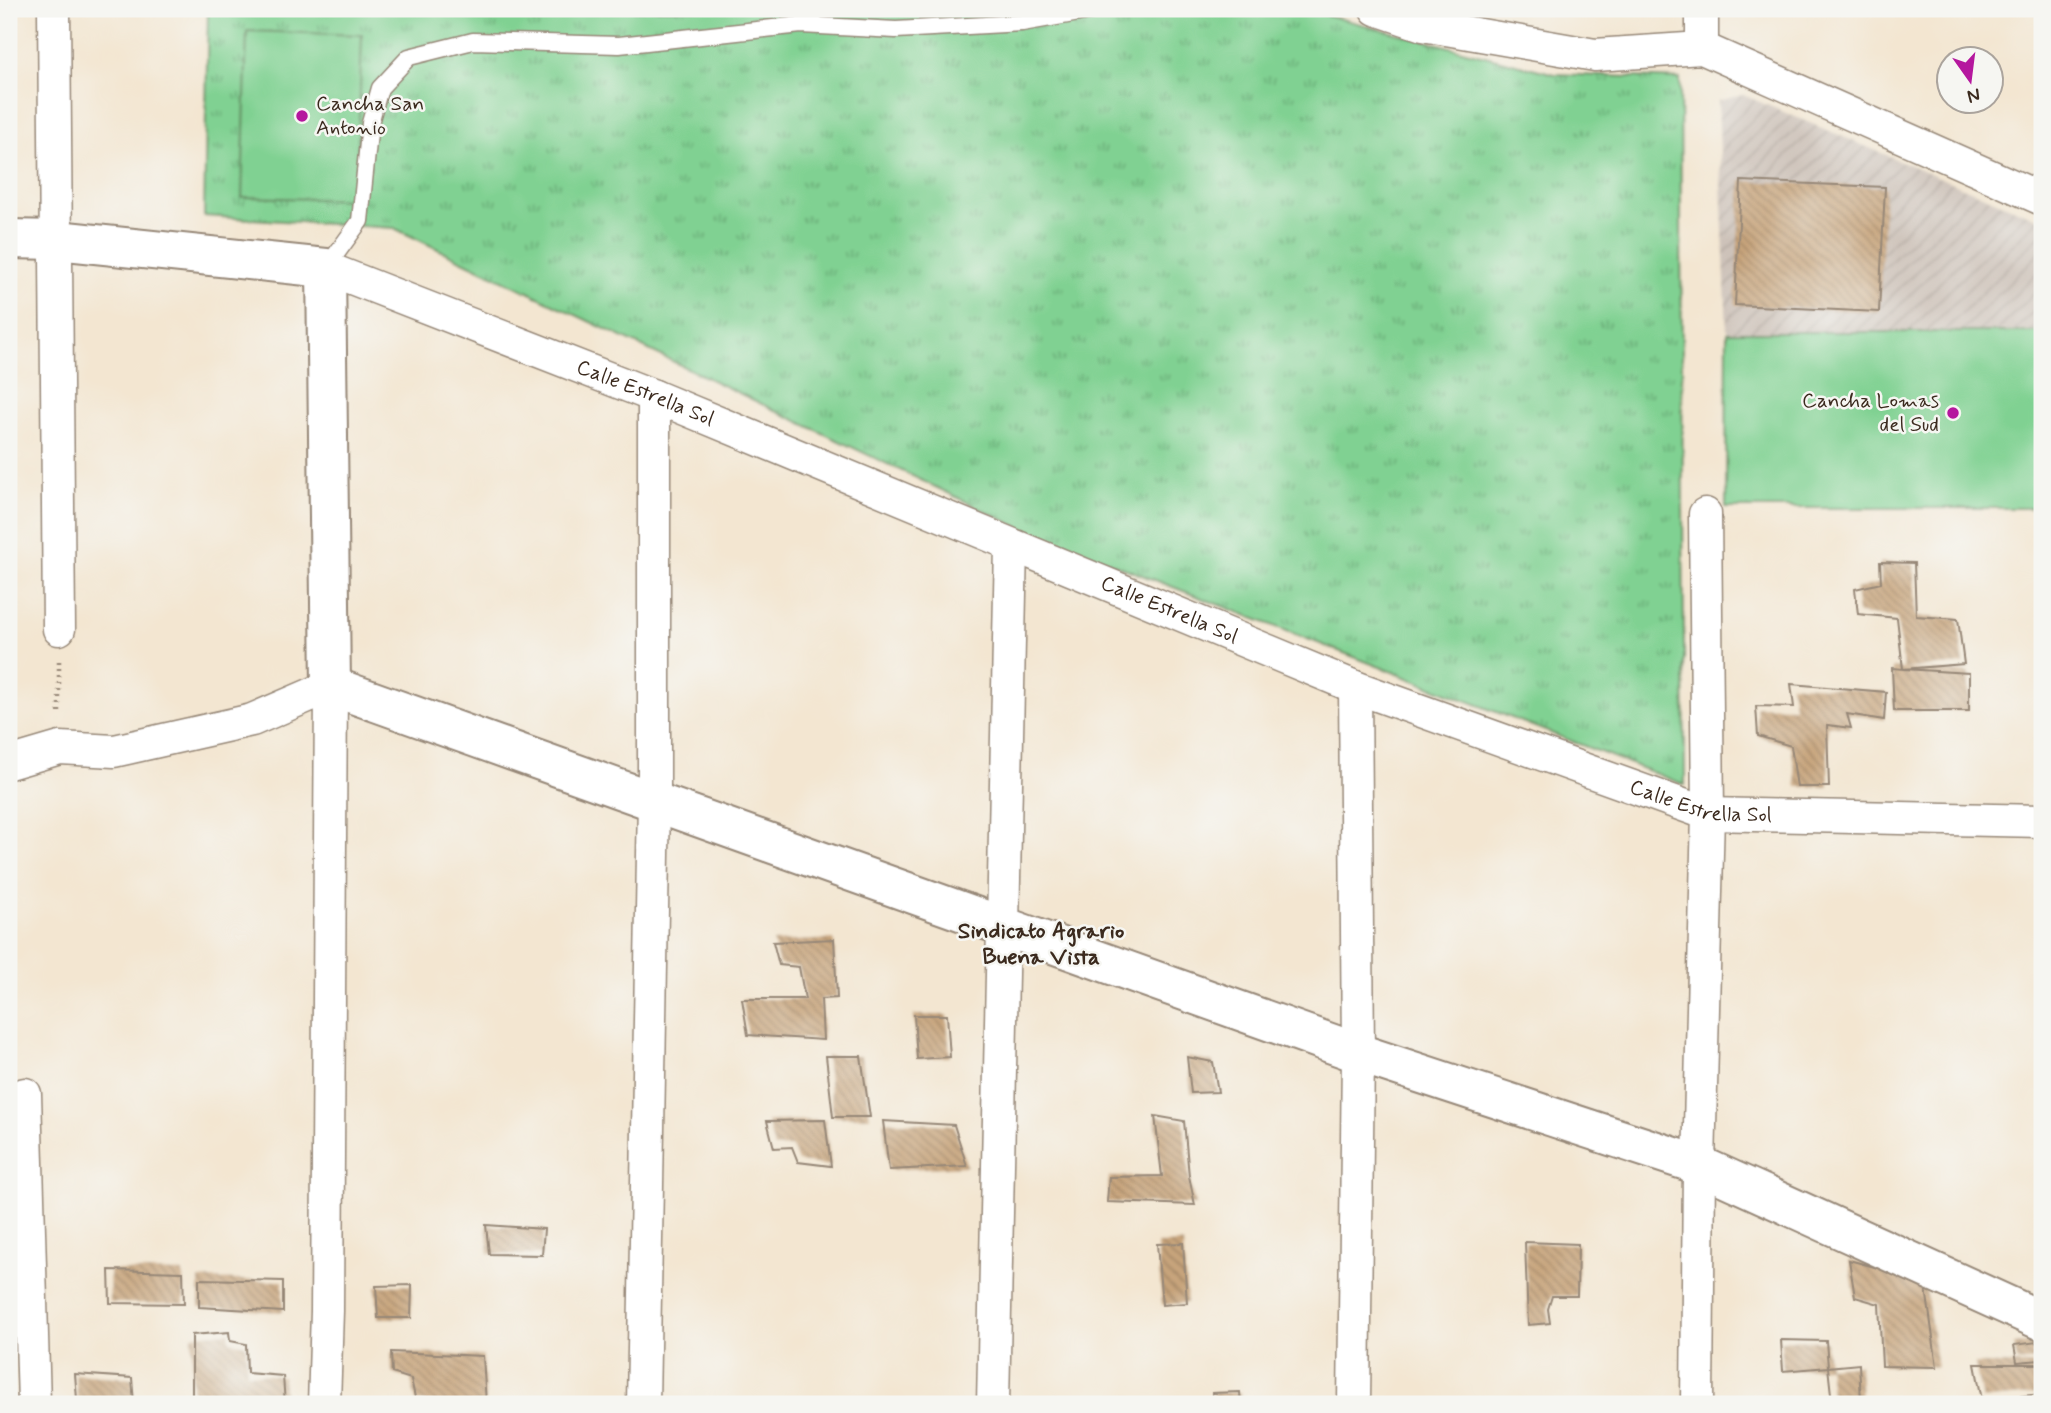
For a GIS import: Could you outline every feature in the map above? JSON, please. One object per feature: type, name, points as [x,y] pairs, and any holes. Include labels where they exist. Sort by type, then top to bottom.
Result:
[{"type":"street","points":[[54,9],[59,629]]},
{"type":"street","points":[[1377,9],[1423,26],[1595,55],[1702,48],[2042,198]]},
{"type":"street","points":[[1702,9],[1702,48]]},
{"type":"street","points":[[9,239],[57,240],[326,268],[331,686],[324,1404]]},
{"type":"street","name":"Calle Estrella Sol","points":[[326,268],[654,396],[1355,687],[1708,814],[2042,821]]},
{"type":"street","points":[[643,1404],[654,800],[654,396]]},
{"type":"street","points":[[1697,1404],[1699,1165],[1708,814],[1705,514]]},
{"type":"street","points":[[993,1404],[1011,545]]},
{"type":"street","points":[[9,763],[60,748],[114,751],[252,720],[331,686],[1358,1052],[1699,1165],[2042,1321]]},
{"type":"street","points":[[1354,1404],[1358,1052],[1355,687]]},
{"type":"street","points":[[9,1099],[25,1094],[34,1404]]},
{"type":"lane","points":[[326,268],[360,221],[370,123],[380,88],[409,57],[473,41],[620,45],[801,25],[896,30],[1022,23],[1102,9]]},
{"type":"path","points":[[59,629],[60,748]]},
{"type":"shaded area","points":[[1743,95],[2039,219],[2042,232],[2042,332],[1727,332],[1718,101]]},
{"type":"green space","points":[[208,9],[1303,9],[1555,74],[1680,79],[1685,785],[1023,529],[394,228],[204,216]]},
{"type":"green space","name":"Cancha San Antonio","points":[[247,31],[362,35],[356,200],[242,197]]},
{"type":"green space","points":[[1727,332],[2042,332],[2042,508],[1726,508]]},
{"type":"building","points":[[1741,181],[1885,187],[1879,312],[1735,305]]},
{"type":"building","points":[[1880,562],[1914,563],[1916,616],[1958,619],[1964,664],[1903,669],[1897,618],[1858,614],[1855,589],[1881,583]]},
{"type":"building","points":[[1892,668],[1969,673],[1969,711],[1894,711]]},
{"type":"building","points":[[1791,684],[1886,692],[1884,720],[1847,714],[1851,728],[1827,725],[1829,787],[1797,787],[1791,746],[1758,736],[1756,706],[1794,707]]},
{"type":"building","points":[[834,939],[837,998],[821,999],[823,1040],[748,1035],[742,999],[805,999],[799,967],[779,965],[773,942]]},
{"type":"building","points":[[914,1015],[947,1015],[950,1057],[917,1059]]},
{"type":"building","points":[[826,1056],[861,1056],[870,1117],[833,1117]]},
{"type":"building","points":[[1187,1057],[1213,1062],[1218,1092],[1191,1093]]},
{"type":"building","points":[[1155,1116],[1184,1121],[1189,1176],[1195,1205],[1107,1202],[1109,1177],[1162,1176]]},
{"type":"building","points":[[825,1120],[831,1166],[798,1162],[792,1147],[774,1148],[767,1121]]},
{"type":"building","points":[[883,1121],[954,1125],[967,1166],[889,1170]]},
{"type":"building","points":[[486,1225],[544,1229],[542,1255],[489,1254]]},
{"type":"building","points":[[1525,1242],[1578,1244],[1577,1296],[1552,1296],[1548,1309],[1550,1323],[1528,1325]]},
{"type":"building","points":[[1183,1243],[1187,1303],[1162,1305],[1157,1244]]},
{"type":"building","points":[[1849,1260],[1925,1281],[1937,1367],[1882,1366],[1879,1304],[1855,1297]]},
{"type":"building","points":[[109,1270],[183,1272],[184,1304],[110,1303]]},
{"type":"building","points":[[199,1279],[283,1281],[283,1312],[199,1307]]},
{"type":"building","points":[[412,1285],[411,1318],[378,1318],[376,1286]]},
{"type":"building","points":[[229,1332],[230,1341],[246,1344],[247,1373],[283,1376],[285,1404],[217,1404],[217,1399],[192,1398],[192,1335]]},
{"type":"building","points":[[1781,1340],[1826,1341],[1828,1367],[1783,1371]]},
{"type":"building","points":[[2037,1342],[2041,1360],[2017,1362],[2014,1345]]},
{"type":"building","points":[[391,1352],[483,1356],[486,1404],[416,1402],[411,1379],[392,1373]]},
{"type":"building","points":[[1859,1364],[1861,1401],[1832,1403],[1828,1367]]},
{"type":"building","points":[[1975,1364],[2042,1364],[2042,1394],[1982,1400]]},
{"type":"building","points":[[75,1374],[132,1378],[134,1404],[109,1404],[77,1399]]},
{"type":"building","points":[[1240,1392],[1241,1404],[1213,1404],[1212,1393]]},
{"type":"place","name":"Cancha San Antonio","points":[[302,116]]},
{"type":"place","name":"Cancha Lomas del Sud","points":[[1953,413]]},
{"type":"district","name":"Sindicato Agrario Buena Vista","points":[[1041,945]]}]
